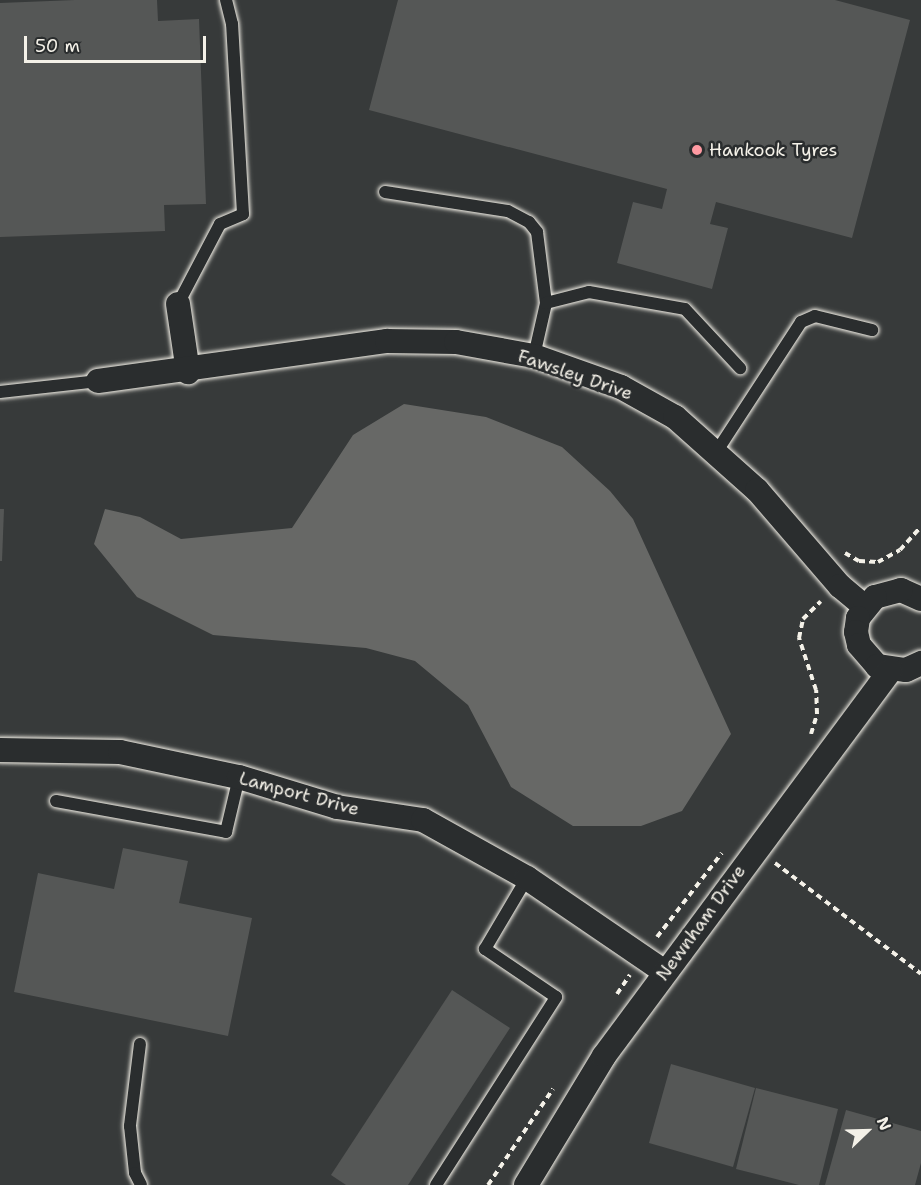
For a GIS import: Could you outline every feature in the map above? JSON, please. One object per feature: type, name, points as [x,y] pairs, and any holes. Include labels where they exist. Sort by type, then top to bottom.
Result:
[{"type":"street","points":[[178,304],[188,372]]},
{"type":"street","name":"Fawsley Drive","points":[[98,381],[188,372],[252,359],[387,341],[456,342],[534,356],[621,387],[675,417],[717,451],[758,490],[840,586],[864,606]]},
{"type":"street","points":[[919,590],[887,591],[864,606],[858,618],[859,645],[877,666],[890,670],[906,670],[921,663]]},
{"type":"street","name":"Newnham Drive","points":[[526,1185],[604,1056],[890,670]]},
{"type":"street","name":"Lamport Drive","points":[[0,750],[120,752],[239,777],[337,807],[423,820],[527,878],[665,972]]},
{"type":"lane","points":[[178,304],[220,224],[243,214],[232,24],[225,0]]},
{"type":"lane","points":[[385,192],[508,211],[529,222],[537,232],[546,303],[534,356]]},
{"type":"lane","points":[[546,303],[589,292],[685,309],[740,368]]},
{"type":"lane","points":[[717,451],[801,322],[815,316],[872,330]]},
{"type":"lane","points":[[0,392],[98,381]]},
{"type":"lane","points":[[56,801],[226,832],[239,777]]},
{"type":"lane","points":[[436,1185],[556,997],[485,949],[527,878]]},
{"type":"lane","points":[[140,1044],[130,1126],[135,1173],[141,1185]]},
{"type":"path","points":[[837,548],[859,561],[878,562],[900,550],[921,527]]},
{"type":"path","points":[[810,738],[817,714],[816,690],[799,638],[803,619],[840,586]]},
{"type":"path","points":[[643,957],[736,834],[921,974]]},
{"type":"shaded area","points":[[0,0],[921,0],[921,1185],[0,1185]]},
{"type":"shaded area","points":[[404,404],[486,417],[562,447],[610,491],[633,519],[731,734],[682,811],[641,826],[573,826],[511,787],[468,705],[415,661],[366,648],[213,635],[137,597],[94,544],[105,509],[140,517],[181,539],[292,528],[353,435]]},
{"type":"building","points":[[157,0],[158,21],[199,19],[206,204],[164,205],[165,231],[0,237],[0,3]]},
{"type":"building","name":"Hankook Tyres","points":[[398,0],[835,0],[910,20],[852,238],[716,202],[710,224],[728,228],[712,289],[617,263],[633,202],[662,209],[667,189],[369,110]]},
{"type":"building","points":[[0,509],[4,509],[2,561],[0,561]]},
{"type":"building","points":[[123,848],[188,861],[179,903],[252,918],[228,1036],[14,992],[38,873],[114,889]]},
{"type":"building","points":[[452,990],[510,1028],[408,1185],[346,1185],[331,1175]]},
{"type":"building","points":[[671,1064],[755,1088],[733,1167],[649,1143]]},
{"type":"building","points":[[756,1088],[838,1109],[819,1185],[799,1185],[736,1169]]},
{"type":"building","points":[[846,1110],[921,1131],[921,1163],[915,1185],[825,1185]]},
{"type":"place","name":"Hankook Tyres","points":[[697,150]]}]
